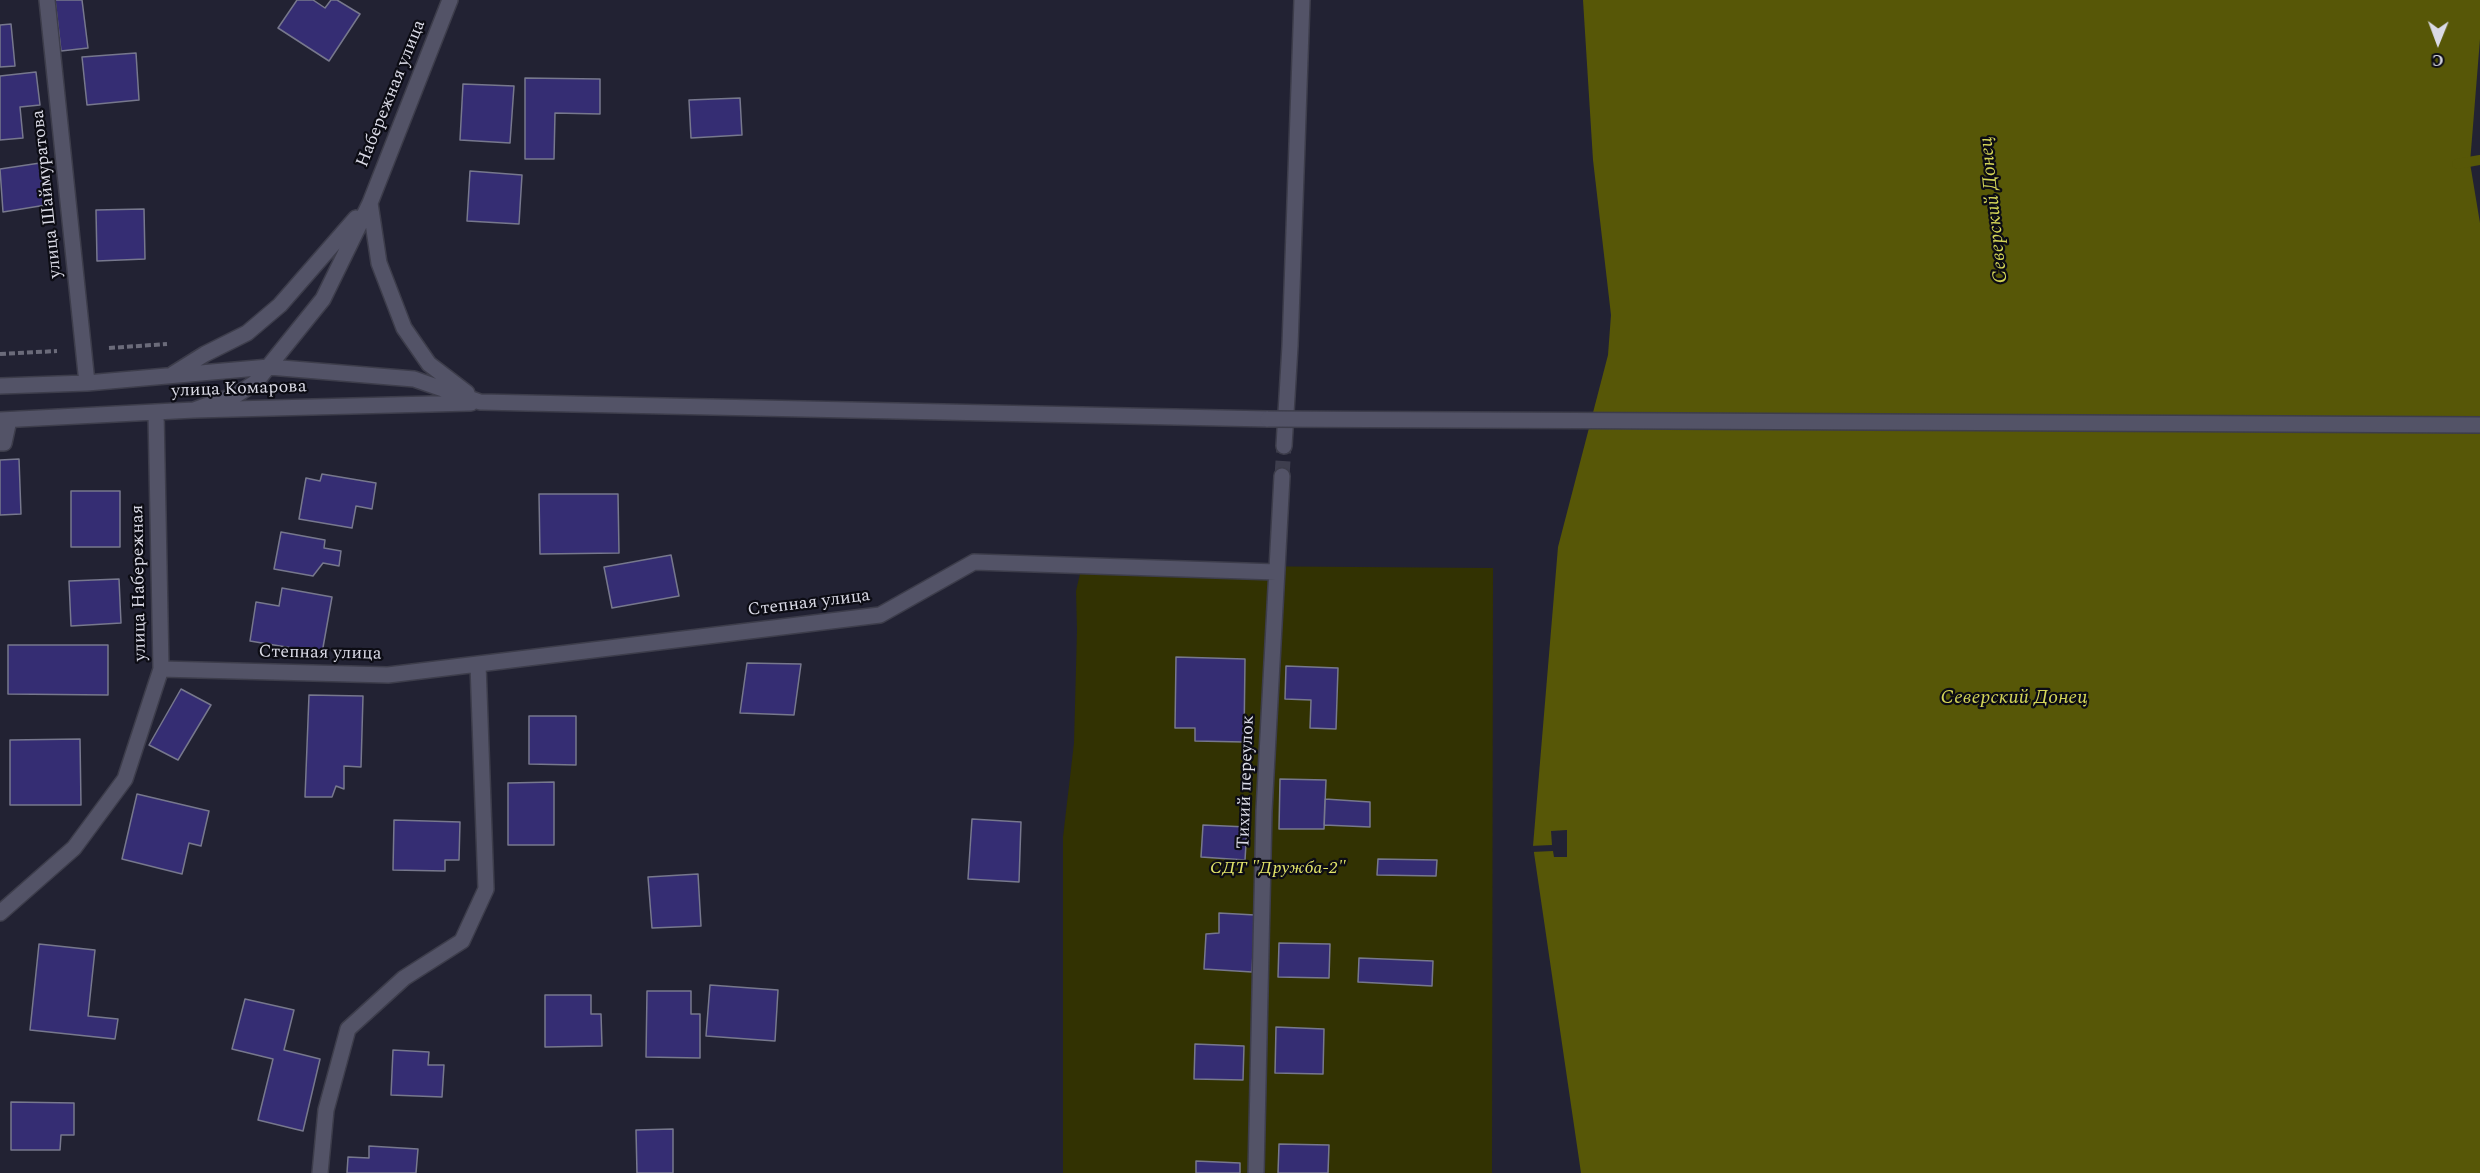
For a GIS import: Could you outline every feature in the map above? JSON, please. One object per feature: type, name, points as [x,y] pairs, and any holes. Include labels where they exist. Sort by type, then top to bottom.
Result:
[{"type":"street","name":"улица Шаймуратова","points":[[46,0],[87,383]]},
{"type":"street","name":"Набережная улица","points":[[194,410],[238,394],[256,382],[323,299],[370,202],[450,0]]},
{"type":"street","points":[[1284,446],[1290,346],[1302,0]]},
{"type":"street","name":"улица Комарова","points":[[0,386],[87,383],[169,376],[205,354],[247,333],[280,305],[370,202]]},
{"type":"street","points":[[370,202],[379,263],[404,328],[429,364],[480,402]]},
{"type":"street","points":[[169,376],[269,367],[414,379],[480,402]]},
{"type":"street","name":"улица Комарова","points":[[4,420],[194,410],[480,402],[1268,419],[2480,425]]},
{"type":"street","name":"улица Набережная","points":[[0,913],[74,848],[125,778],[161,669],[156,412]]},
{"type":"street","points":[[0,443],[4,443],[4,420]]},
{"type":"street","name":"Тихий переулок","points":[[1256,1173],[1264,811],[1282,476]]},
{"type":"street","name":"Степная улица","points":[[161,669],[387,675],[880,615],[974,562],[1276,572]]},
{"type":"street","points":[[320,1173],[326,1110],[348,1029],[404,978],[462,941],[486,889],[478,664]]},
{"type":"green space","name":"СДТ \"Дружба-2\"","points":[[1082,565],[1493,568],[1492,1173],[1063,1173],[1063,837],[1074,743],[1076,591]]},
{"type":"water","name":"Северский Донец","points":[[1583,0],[2480,0],[2480,39],[2470,163],[2480,223],[2480,1173],[1581,1173],[1533,846],[1558,547],[1608,355],[1611,315],[1593,160]]},
{"type":"pier","points":[[1567,830],[1567,857],[1554,857],[1553,851],[1531,852],[1530,846],[1552,845],[1551,831]]},
{"type":"building","points":[[55,0],[82,0],[88,48],[61,51]]},
{"type":"building","points":[[297,0],[313,0],[325,8],[331,0],[337,0],[360,14],[329,61],[278,28]]},
{"type":"building","points":[[11,24],[15,66],[0,67],[0,25]]},
{"type":"building","points":[[136,53],[139,100],[87,105],[82,57]]},
{"type":"building","points":[[36,72],[40,105],[20,107],[23,138],[0,140],[0,76]]},
{"type":"building","points":[[525,78],[600,79],[600,114],[555,113],[554,159],[525,159]]},
{"type":"building","points":[[463,84],[514,86],[510,143],[460,140]]},
{"type":"building","points":[[740,98],[742,135],[691,138],[689,100]]},
{"type":"building","points":[[40,163],[46,205],[3,212],[0,169]]},
{"type":"building","points":[[470,171],[522,175],[519,224],[467,221]]},
{"type":"building","points":[[144,209],[145,259],[97,261],[96,210]]},
{"type":"building","points":[[19,459],[21,514],[0,515],[0,460]]},
{"type":"building","points":[[322,474],[376,483],[372,509],[356,506],[352,528],[299,519],[306,478],[320,481]]},
{"type":"building","points":[[71,491],[120,491],[120,547],[71,547]]},
{"type":"building","points":[[539,494],[618,494],[619,553],[540,554]]},
{"type":"building","points":[[281,532],[325,540],[324,548],[341,551],[339,566],[323,563],[313,576],[274,569]]},
{"type":"building","points":[[671,555],[679,596],[612,608],[604,567]]},
{"type":"building","points":[[119,579],[121,623],[71,626],[69,581]]},
{"type":"building","points":[[282,588],[332,597],[322,653],[250,641],[256,602],[279,606]]},
{"type":"building","points":[[8,645],[108,645],[108,695],[8,694]]},
{"type":"building","points":[[1176,657],[1245,659],[1244,742],[1195,741],[1195,728],[1175,728]]},
{"type":"building","points":[[747,663],[801,664],[794,715],[740,713]]},
{"type":"building","points":[[1286,666],[1338,668],[1336,729],[1310,728],[1311,700],[1285,699]]},
{"type":"building","points":[[181,689],[211,705],[178,760],[149,745]]},
{"type":"building","points":[[309,695],[363,696],[361,767],[344,766],[344,789],[336,786],[332,797],[305,797]]},
{"type":"building","points":[[529,716],[576,716],[576,765],[529,764]]},
{"type":"building","points":[[80,739],[81,805],[10,805],[10,740]]},
{"type":"building","points":[[1280,779],[1326,780],[1324,829],[1279,829]]},
{"type":"building","points":[[554,782],[554,845],[508,845],[508,783]]},
{"type":"building","points":[[137,794],[209,811],[201,846],[189,843],[182,874],[122,859]]},
{"type":"building","points":[[1325,799],[1370,802],[1370,827],[1324,825]]},
{"type":"building","points":[[972,819],[1021,822],[1019,882],[968,879]]},
{"type":"building","points":[[394,820],[460,822],[459,860],[445,860],[445,871],[393,870]]},
{"type":"building","points":[[1203,825],[1247,827],[1245,860],[1201,857]]},
{"type":"building","points":[[1378,859],[1437,860],[1436,876],[1377,875]]},
{"type":"building","points":[[698,874],[701,926],[652,928],[648,877]]},
{"type":"building","points":[[1219,913],[1255,915],[1252,972],[1204,969],[1206,934],[1219,933]]},
{"type":"building","points":[[1279,943],[1330,944],[1329,978],[1278,977]]},
{"type":"building","points":[[39,944],[95,950],[88,1016],[118,1019],[115,1039],[30,1030]]},
{"type":"building","points":[[1359,958],[1433,961],[1432,986],[1358,982]]},
{"type":"building","points":[[710,985],[778,990],[775,1041],[706,1036]]},
{"type":"building","points":[[647,991],[691,991],[691,1014],[700,1014],[700,1058],[646,1057]]},
{"type":"building","points":[[545,995],[591,995],[591,1014],[601,1014],[602,1046],[545,1047]]},
{"type":"building","points":[[245,999],[294,1010],[284,1050],[320,1059],[303,1131],[258,1120],[273,1059],[232,1049]]},
{"type":"building","points":[[1276,1027],[1324,1029],[1323,1074],[1275,1073]]},
{"type":"building","points":[[1195,1044],[1244,1046],[1243,1080],[1194,1079]]},
{"type":"building","points":[[393,1050],[429,1052],[428,1065],[444,1065],[442,1097],[391,1095]]},
{"type":"building","points":[[11,1102],[74,1103],[74,1135],[61,1135],[60,1150],[11,1150]]},
{"type":"building","points":[[673,1129],[673,1173],[637,1173],[636,1130]]},
{"type":"building","points":[[1279,1144],[1329,1145],[1328,1173],[1278,1173]]},
{"type":"building","points":[[369,1146],[418,1149],[416,1173],[347,1173],[348,1157],[369,1158]]},
{"type":"building","points":[[1196,1161],[1240,1163],[1240,1173],[1196,1173]]},
{"type":"waterway","points":[[2457,164],[2480,160]]},
{"type":"tunnel","points":[[1282,476],[1284,446]]}]
